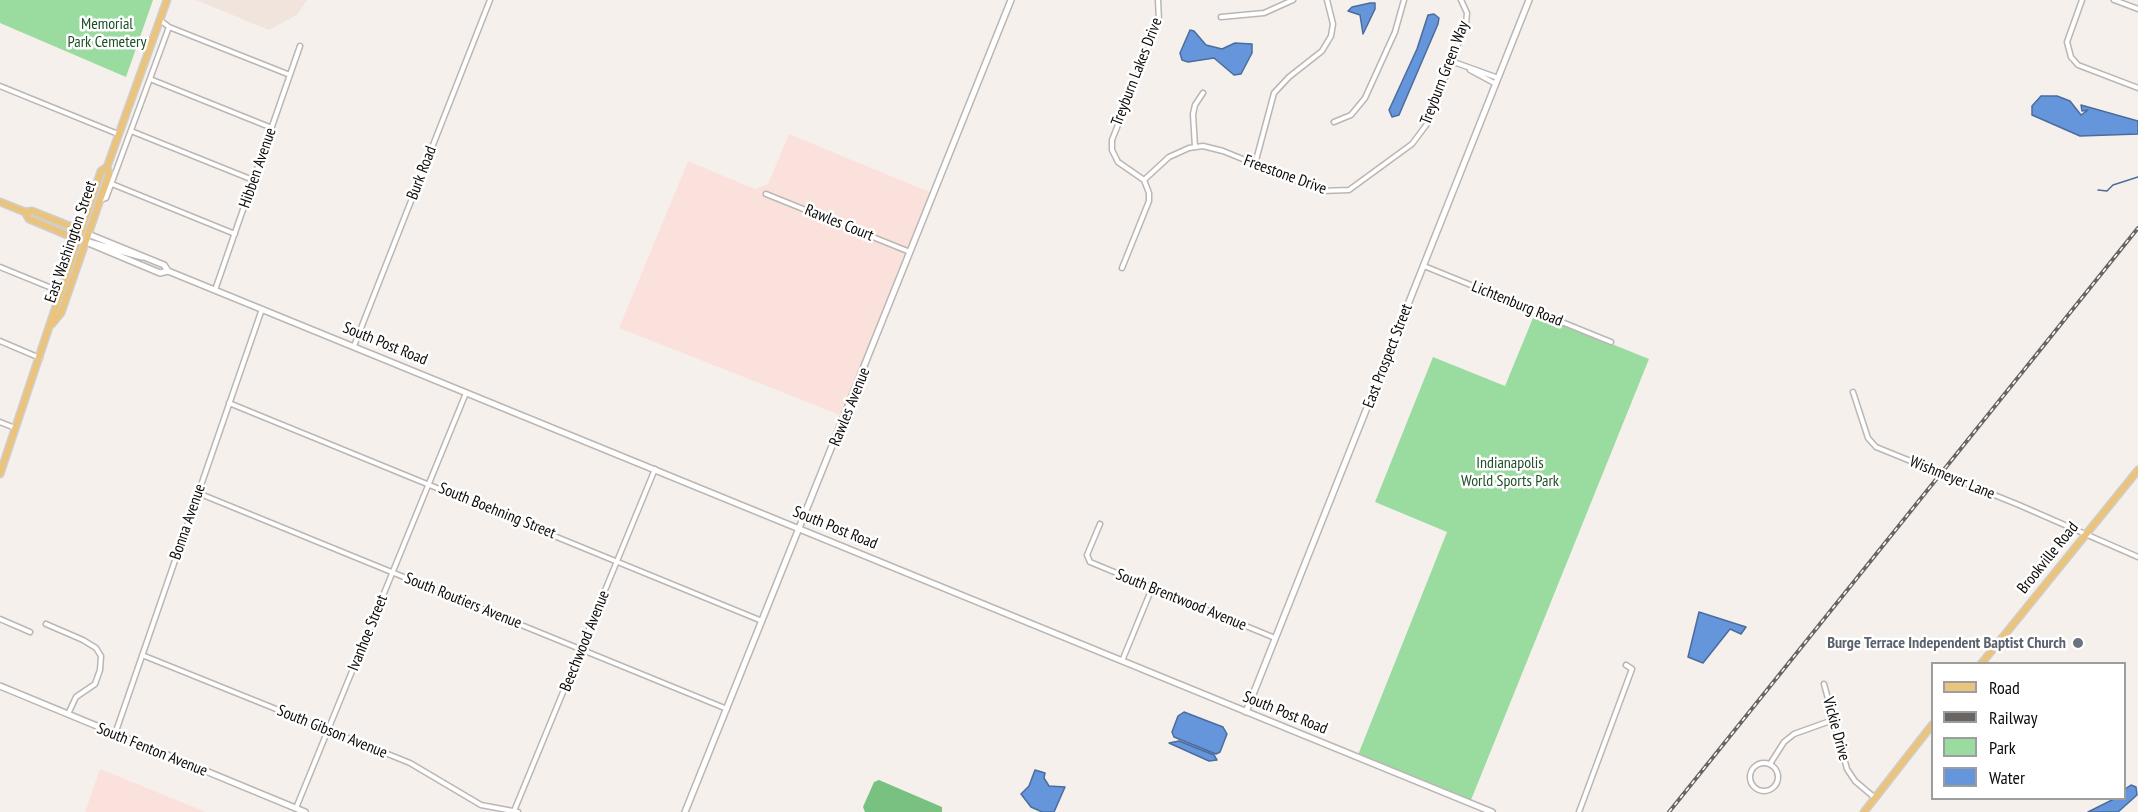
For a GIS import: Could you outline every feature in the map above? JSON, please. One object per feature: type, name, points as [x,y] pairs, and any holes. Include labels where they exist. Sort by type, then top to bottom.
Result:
[{"type":"main road","name":"East Washington Street","points":[[0,474],[52,324],[53,309],[59,291],[100,200],[109,174],[107,167],[167,0]]},
{"type":"main road","name":"East Washington Street","points":[[52,324],[61,313],[101,171],[107,167]]},
{"type":"main road","points":[[0,202],[25,212],[29,219],[82,238]]},
{"type":"main road","name":"Brookville Road","points":[[1982,662],[2084,533],[2138,470]]},
{"type":"main road","points":[[1863,812],[1931,726]]},
{"type":"street","name":"Burk Road","points":[[354,346],[490,0]]},
{"type":"street","name":"Rawles Avenue","points":[[685,812],[801,529],[1011,0]]},
{"type":"street","name":"Treyburn Lakes Drive","points":[[1144,180],[1118,162],[1111,142],[1159,21],[1158,0]]},
{"type":"street","points":[[1221,17],[1264,13],[1293,0]]},
{"type":"street","points":[[1256,164],[1274,93],[1289,77],[1322,51],[1330,36],[1333,24],[1327,0]]},
{"type":"street","points":[[1334,122],[1351,115],[1365,98],[1395,32],[1404,0]]},
{"type":"street","name":"Treyburn Green Way","points":[[1420,136],[1466,24],[1466,10],[1461,0]]},
{"type":"street","name":"East Prospect Street","points":[[1246,712],[1529,0]]},
{"type":"street","points":[[2082,0],[2067,42],[2071,57],[2078,65],[2138,88]]},
{"type":"street","points":[[2114,0],[2138,9]]},
{"type":"street","points":[[160,20],[169,27],[290,75]]},
{"type":"street","points":[[100,200],[106,198],[112,184],[169,27]]},
{"type":"street","name":"Hibben Avenue","points":[[215,290],[300,46]]},
{"type":"street","points":[[1451,61],[1497,81]]},
{"type":"street","points":[[150,79],[272,128]]},
{"type":"street","points":[[0,86],[119,134]]},
{"type":"street","points":[[1122,268],[1149,201],[1144,180],[1169,157],[1195,147],[1193,114],[1195,105],[1203,93]]},
{"type":"street","points":[[131,131],[254,180]]},
{"type":"street","name":"Freestone Drive","points":[[1195,147],[1223,151],[1321,191],[1340,192],[1349,190],[1420,136]]},
{"type":"street","points":[[112,184],[235,234]]},
{"type":"street","name":"Rawles Court","points":[[766,194],[911,252]]},
{"type":"street","name":"South Post Road","points":[[82,238],[138,258],[143,256],[164,265],[168,271],[1492,812]]},
{"type":"street","name":"South Post Road","points":[[82,238],[160,273],[168,271]]},
{"type":"street","name":"Lichtenburg Road","points":[[1424,266],[1611,342]]},
{"type":"street","points":[[0,267],[59,291]]},
{"type":"street","name":"Bonna Avenue","points":[[114,734],[262,309]]},
{"type":"street","points":[[0,341],[41,358]]},
{"type":"street","name":"Ivanhoe Street","points":[[296,808],[466,392]]},
{"type":"street","name":"Wishmeyer Lane","points":[[1853,392],[1868,438],[1876,447],[2138,557]]},
{"type":"street","name":"South Boehning Street","points":[[230,403],[763,621]]},
{"type":"street","points":[[0,422],[16,428]]},
{"type":"street","name":"Beechwood Avenue","points":[[515,812],[655,469]]},
{"type":"street","name":"South Routiers Avenue","points":[[198,493],[727,709]]},
{"type":"street","name":"South Brentwood Avenue","points":[[1100,524],[1087,559],[1275,638]]},
{"type":"street","points":[[1122,661],[1152,588]]},
{"type":"street","points":[[0,619],[30,632]]},
{"type":"street","points":[[46,624],[83,639],[96,648],[101,656],[100,670],[94,684],[76,697],[68,714]]},
{"type":"street","name":"South Gibson Avenue","points":[[142,655],[417,766],[479,804],[515,812]]},
{"type":"street","points":[[1579,812],[1632,669],[1626,665]]},
{"type":"street","name":"Vickie Drive","points":[[1824,684],[1848,773],[1875,798]]},
{"type":"street","name":"South Fenton Avenue","points":[[0,686],[305,812]]},
{"type":"street","points":[[1770,764],[1784,742],[1794,734],[1833,720]]},
{"type":"street","points":[[1759,764],[1770,764],[1777,772],[1778,781],[1770,789],[1759,790],[1752,782],[1751,773],[1759,764]]},
{"type":"shaded area","points":[[196,0],[307,0],[297,15],[269,30]]},
{"type":"shaded area","points":[[789,134],[932,193],[840,415],[619,328],[688,161],[755,189],[768,184]]},
{"type":"shaded area","points":[[100,769],[206,812],[85,812]]},
{"type":"green space","name":"Memorial Park Cemetery","points":[[0,0],[153,0],[126,77],[0,23]]},
{"type":"green space","name":"Indianapolis World Sports Park","points":[[1535,313],[1649,359],[1471,800],[1358,755],[1447,532],[1375,502],[1433,357],[1505,386]]},
{"type":"green space","points":[[879,780],[942,807],[942,812],[865,812],[863,807],[874,782]]},
{"type":"water","points":[[1375,3],[1375,9],[1363,34],[1360,15],[1348,11],[1352,7]]},
{"type":"water","points":[[1434,14],[1439,18],[1438,24],[1399,115],[1392,117],[1389,110],[1417,49],[1428,15]]},
{"type":"water","points":[[1190,30],[1194,31],[1206,45],[1222,49],[1235,43],[1252,44],[1252,53],[1241,74],[1234,75],[1214,58],[1188,62],[1182,60],[1180,53]]},
{"type":"water","points":[[2041,96],[2057,96],[2070,101],[2081,115],[2088,110],[2082,111],[2081,105],[2138,121],[2138,134],[2080,136],[2032,115],[2032,106]]},
{"type":"water","points":[[1699,612],[1746,627],[1741,634],[1730,629],[1703,663],[1688,657]]},
{"type":"water","points":[[1184,712],[1223,727],[1227,734],[1220,752],[1216,754],[1174,737],[1172,732],[1178,716]]},
{"type":"water","points":[[1179,741],[1214,755],[1217,760],[1209,761],[1169,743]]},
{"type":"water","points":[[1035,770],[1045,773],[1044,778],[1049,786],[1065,787],[1054,812],[1042,812],[1031,807],[1021,794],[1029,786]]},
{"type":"water","points":[[2131,785],[2136,787],[2137,795],[2118,812],[2088,812],[2112,800],[2126,800],[2126,788]]},
{"type":"waterway","points":[[2098,190],[2107,191],[2113,185],[2138,177]]},
{"type":"railway","points":[[1669,812],[2138,228]]},
{"type":"place","name":"Burge Terrace Independent Baptist Church","points":[[2078,643]]}]
